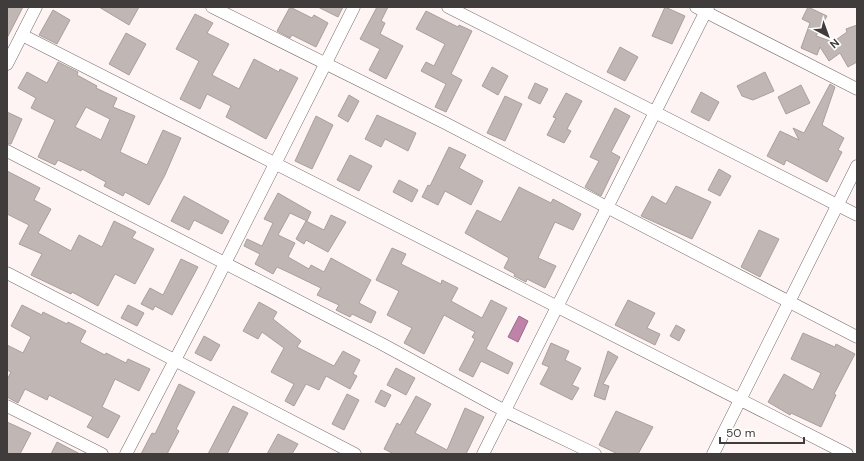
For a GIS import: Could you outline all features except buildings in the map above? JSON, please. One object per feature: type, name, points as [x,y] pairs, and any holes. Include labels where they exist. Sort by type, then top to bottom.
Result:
[{"type":"street","points":[[7,64],[36,7]]},
{"type":"street","points":[[212,7],[608,206],[857,337]]},
{"type":"street","points":[[126,454],[175,362],[276,164],[354,7]]},
{"type":"street","points":[[448,7],[857,215]]},
{"type":"street","points":[[483,454],[655,112],[703,9],[857,89]]},
{"type":"street","points":[[22,35],[847,454]]},
{"type":"street","points":[[7,151],[225,262],[382,344],[505,411],[595,454]]},
{"type":"street","points":[[713,454],[857,166]]},
{"type":"street","points":[[7,273],[175,362],[355,454]]},
{"type":"street","points":[[7,406],[102,454]]},
{"type":"shaded area","points":[[519,316],[528,321],[518,342],[508,337]]}]
